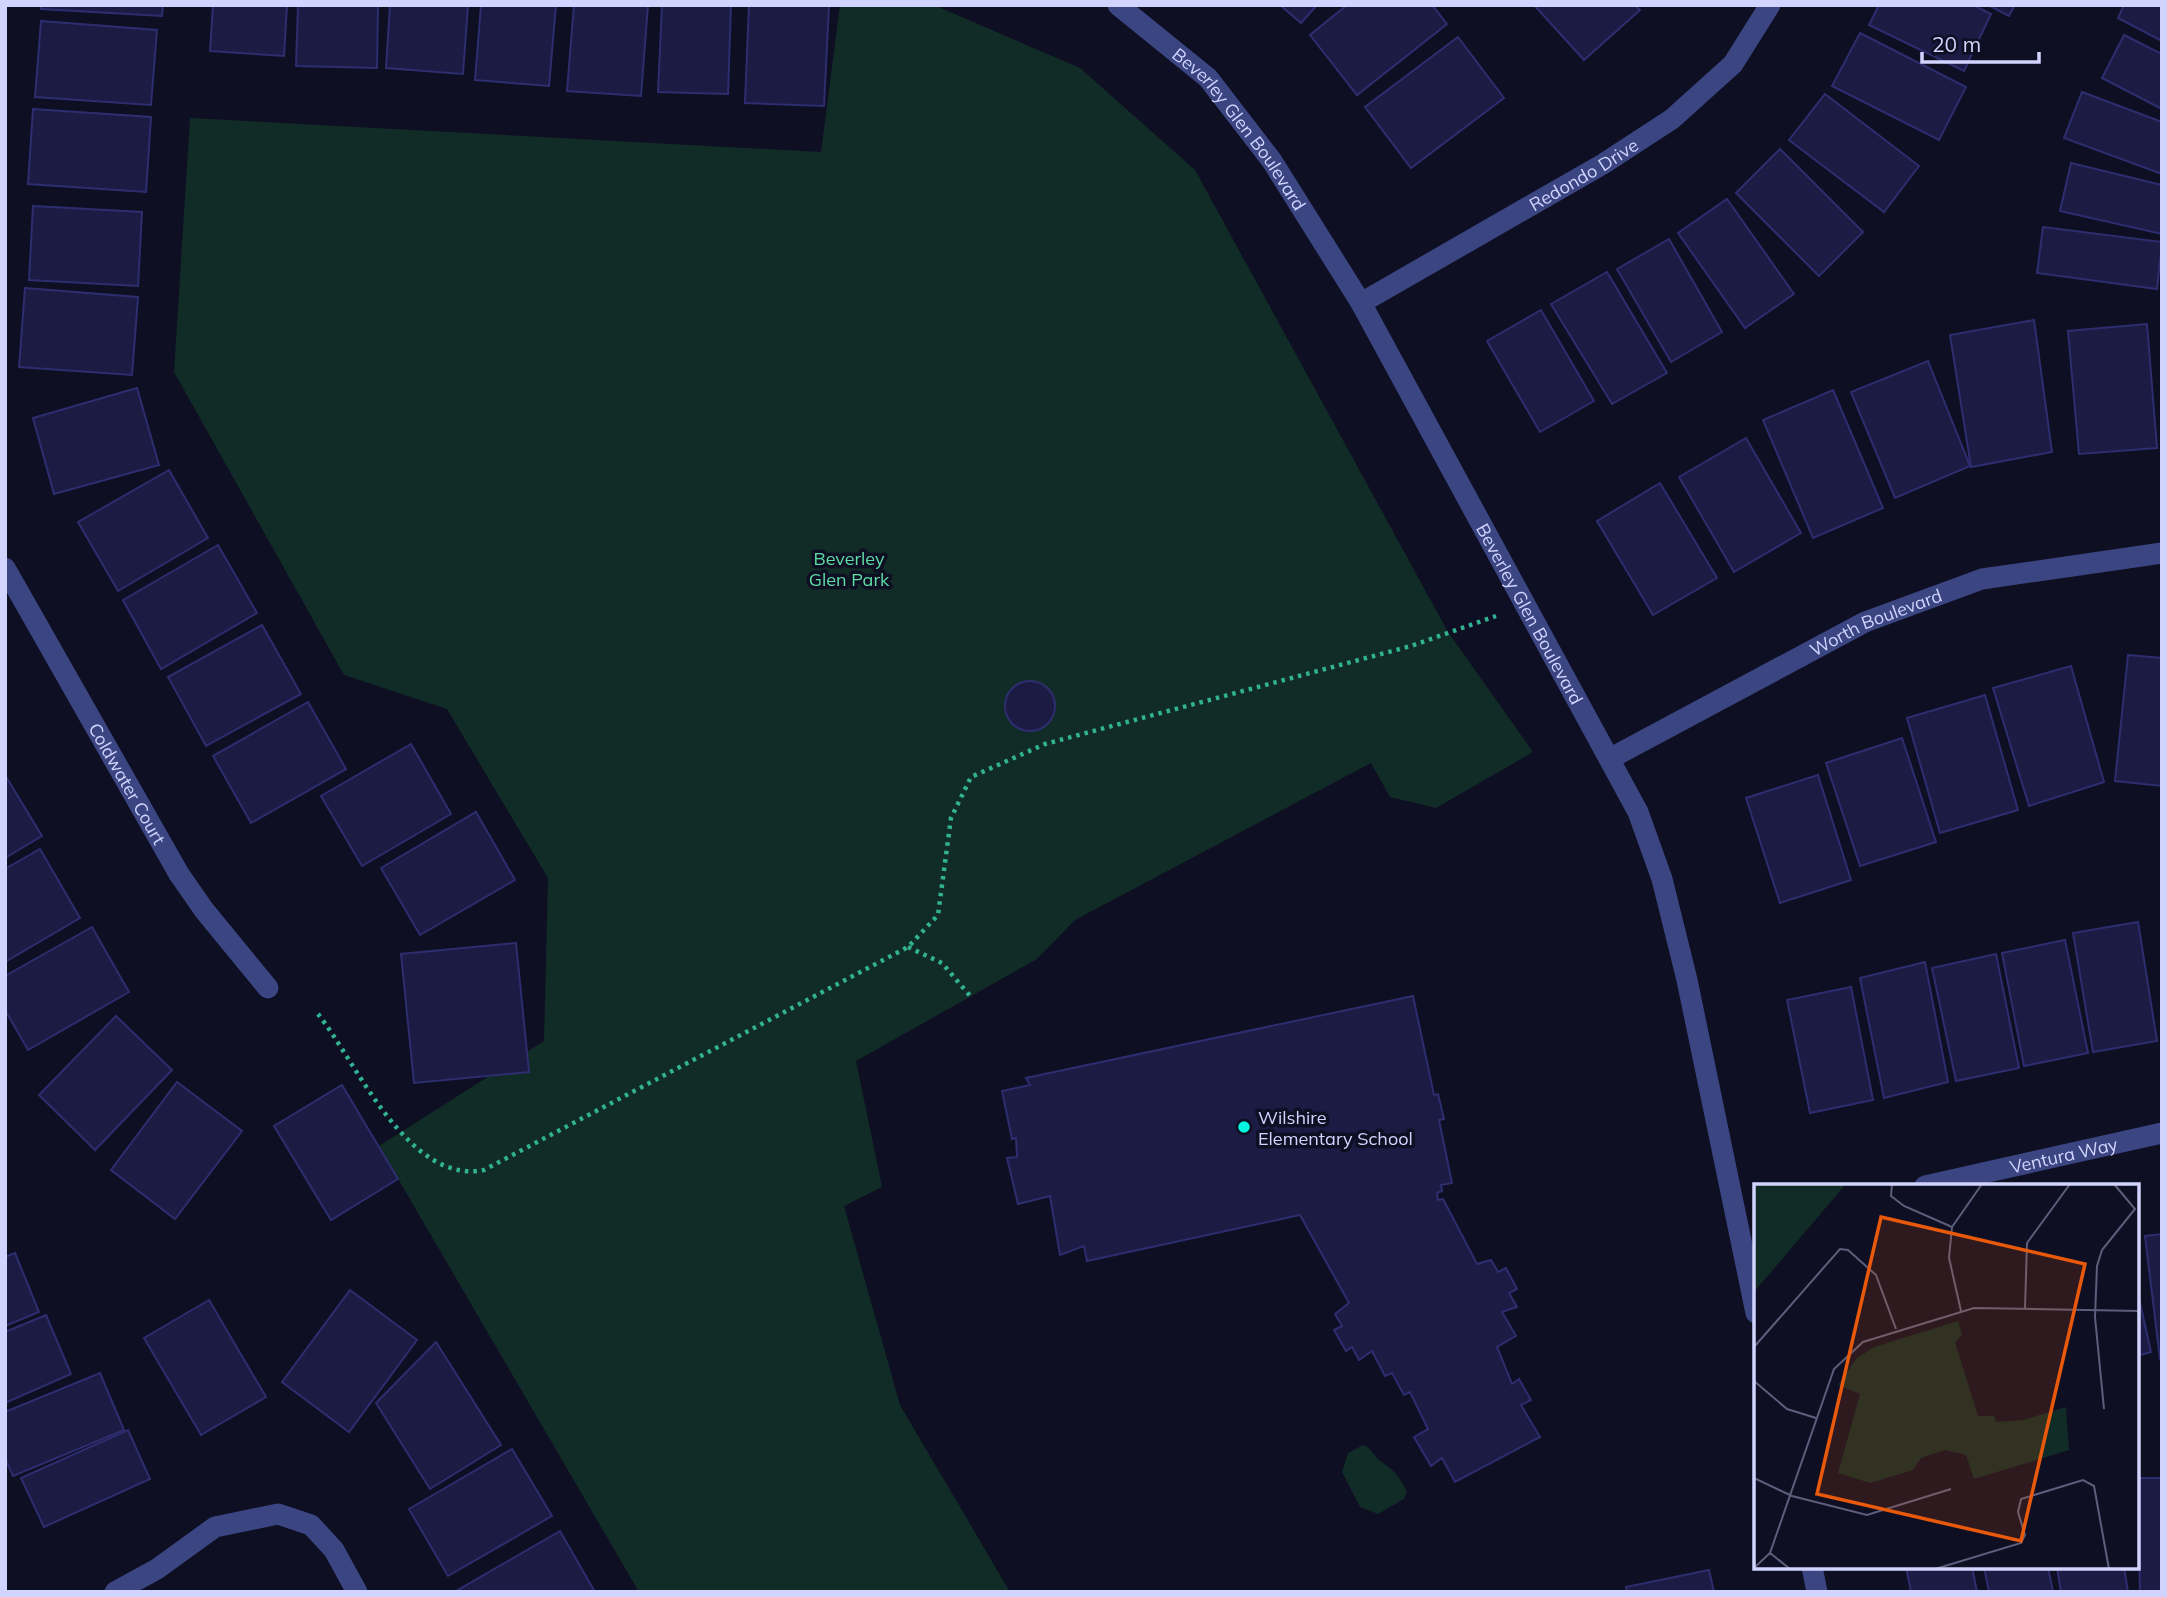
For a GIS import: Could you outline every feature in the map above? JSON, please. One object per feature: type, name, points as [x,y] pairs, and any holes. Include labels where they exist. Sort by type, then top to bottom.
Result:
[{"type":"street","name":"Beverley Glen Boulevard","points":[[1118,5],[1208,78],[1272,162],[1361,303],[1638,812],[1662,879],[1746,1225],[1754,1295]]},
{"type":"street","name":"Redondo Drive","points":[[1361,303],[1604,164],[1672,119],[1733,64],[1770,5]]},
{"type":"street","name":"Worth Boulevard","points":[[1611,758],[1865,622],[1982,579],[2162,553]]},
{"type":"street","name":"Coldwater Court","points":[[5,568],[179,874],[204,910],[268,988]]},
{"type":"street","name":"Ventura Way","points":[[1934,1184],[2162,1133]]},
{"type":"street","points":[[115,1592],[157,1569],[215,1527],[278,1514],[310,1525],[334,1550],[357,1592]]},
{"type":"street","points":[[1812,1569],[1816,1592]]},
{"type":"path","points":[[318,1014],[337,1037],[399,1134],[446,1166],[466,1174],[484,1170],[908,947],[938,915],[951,818],[971,777],[1045,744],[1411,646],[1527,605]]},
{"type":"path","points":[[908,947],[942,962],[971,997]]},
{"type":"green space","name":"Beverley Glen Park","points":[[840,5],[934,5],[1080,68],[1195,170],[1448,632],[1533,752],[1436,808],[1390,797],[1371,763],[1075,920],[1037,959],[856,1061],[882,1187],[844,1206],[900,1405],[1010,1592],[639,1592],[379,1146],[544,1041],[548,878],[447,709],[344,675],[174,372],[190,118],[821,152]]},
{"type":"green space","points":[[1363,1445],[1396,1474],[1407,1491],[1404,1499],[1378,1514],[1360,1507],[1342,1472],[1348,1453]]},
{"type":"building","points":[[41,5],[163,5],[162,16],[41,9]]},
{"type":"building","points":[[213,5],[287,5],[284,56],[210,51]]},
{"type":"building","points":[[298,5],[378,5],[377,68],[296,66]]},
{"type":"building","points":[[390,5],[468,5],[463,74],[386,68]]},
{"type":"building","points":[[481,5],[556,5],[549,86],[475,80]]},
{"type":"building","points":[[574,5],[648,5],[641,96],[567,91]]},
{"type":"building","points":[[662,5],[731,5],[728,94],[658,92]]},
{"type":"building","points":[[749,5],[829,5],[824,106],[745,103]]},
{"type":"building","points":[[1280,5],[1317,5],[1301,23]]},
{"type":"building","points":[[1347,5],[1432,5],[1447,24],[1357,95],[1310,35]]},
{"type":"building","points":[[1534,5],[1635,5],[1640,10],[1584,60]]},
{"type":"building","points":[[1879,5],[1973,5],[1991,14],[1964,71],[1869,25]]},
{"type":"building","points":[[1988,5],[2015,5],[2009,16]]},
{"type":"building","points":[[2124,5],[2162,5],[2162,41],[2118,18]]},
{"type":"building","points":[[41,21],[157,30],[151,105],[35,97]]},
{"type":"building","points":[[1860,33],[1966,87],[1939,140],[1832,86]]},
{"type":"building","points":[[2124,35],[2162,54],[2162,109],[2102,78]]},
{"type":"building","points":[[1458,37],[1504,98],[1411,168],[1365,107]]},
{"type":"building","points":[[2082,92],[2162,122],[2162,174],[2064,138]]},
{"type":"building","points":[[1825,94],[1919,166],[1884,212],[1789,140]]},
{"type":"building","points":[[33,109],[151,117],[146,192],[28,184]]},
{"type":"building","points":[[1780,149],[1863,232],[1819,276],[1736,193]]},
{"type":"building","points":[[2071,163],[2162,185],[2162,234],[2060,211]]},
{"type":"building","points":[[1727,199],[1794,294],[1745,328],[1678,233]]},
{"type":"building","points":[[33,206],[142,212],[138,286],[29,280]]},
{"type":"building","points":[[2043,227],[2162,242],[2157,289],[2037,273]]},
{"type":"building","points":[[1669,239],[1722,332],[1671,362],[1617,269]]},
{"type":"building","points":[[1607,272],[1667,373],[1612,404],[1551,304]]},
{"type":"building","points":[[25,288],[138,297],[132,375],[19,367]]},
{"type":"building","points":[[1541,310],[1594,401],[1540,432],[1487,341]]},
{"type":"building","points":[[2034,320],[2052,452],[1971,467],[1950,335]]},
{"type":"building","points":[[2147,324],[2157,448],[2079,454],[2068,331]]},
{"type":"building","points":[[1928,361],[1970,466],[1895,498],[1851,392]]},
{"type":"building","points":[[137,388],[159,465],[54,494],[33,418]]},
{"type":"building","points":[[1833,390],[1883,508],[1813,538],[1763,420]]},
{"type":"building","points":[[1746,438],[1801,533],[1734,572],[1679,477]]},
{"type":"building","points":[[169,470],[208,538],[118,591],[78,522]]},
{"type":"building","points":[[1660,483],[1717,578],[1653,615],[1597,521]]},
{"type":"building","points":[[218,545],[257,613],[161,669],[123,600]]},
{"type":"building","points":[[262,625],[301,694],[206,746],[168,677]]},
{"type":"building","points":[[2128,655],[2162,658],[2162,786],[2115,781]]},
{"type":"building","points":[[2071,666],[2104,782],[2029,806],[1993,688]]},
{"type":"building","points":[[1020,682],[1040,682],[1054,696],[1054,716],[1040,730],[1020,730],[1006,716],[1006,696]]},
{"type":"building","points":[[1985,695],[2018,810],[1940,833],[1907,718]]},
{"type":"building","points":[[308,702],[346,769],[251,823],[213,756]]},
{"type":"building","points":[[1902,738],[1936,842],[1860,866],[1826,763]]},
{"type":"building","points":[[411,744],[451,814],[362,866],[321,796]]},
{"type":"building","points":[[5,775],[42,836],[5,858]]},
{"type":"building","points":[[1818,775],[1851,880],[1780,903],[1746,798]]},
{"type":"building","points":[[476,812],[515,880],[420,935],[381,868]]},
{"type":"building","points":[[40,849],[80,918],[5,962],[5,869]]},
{"type":"building","points":[[2138,922],[2157,1041],[2093,1052],[2073,933]]},
{"type":"building","points":[[92,927],[129,992],[28,1050],[5,1010],[5,976]]},
{"type":"building","points":[[2065,940],[2088,1053],[2024,1066],[2002,953]]},
{"type":"building","points":[[516,943],[529,1072],[414,1083],[401,954]]},
{"type":"building","points":[[1996,954],[2019,1068],[1956,1081],[1932,968]]},
{"type":"building","points":[[1925,962],[1948,1082],[1884,1098],[1860,978]]},
{"type":"building","points":[[1851,987],[1873,1100],[1810,1113],[1787,1000]]},
{"type":"building","points":[[1413,996],[1434,1095],[1438,1094],[1444,1119],[1439,1120],[1452,1183],[1441,1185],[1442,1191],[1437,1193],[1438,1200],[1443,1199],[1477,1264],[1491,1260],[1498,1272],[1506,1268],[1517,1289],[1509,1293],[1517,1307],[1502,1312],[1516,1336],[1497,1347],[1512,1384],[1519,1379],[1531,1400],[1521,1405],[1540,1437],[1455,1482],[1442,1458],[1431,1466],[1414,1437],[1428,1429],[1410,1392],[1404,1395],[1392,1373],[1385,1376],[1372,1351],[1359,1360],[1352,1347],[1346,1351],[1334,1330],[1342,1326],[1335,1314],[1349,1303],[1300,1215],[1087,1261],[1084,1246],[1060,1255],[1050,1196],[1018,1204],[1007,1158],[1017,1157],[1016,1138],[1012,1139],[1002,1091],[1030,1085],[1026,1078]]},
{"type":"building","points":[[116,1016],[172,1070],[95,1150],[39,1095]]},
{"type":"building","points":[[177,1082],[242,1131],[175,1219],[111,1170]]},
{"type":"building","points":[[342,1085],[398,1179],[331,1220],[274,1126]]},
{"type":"building","points":[[2162,1234],[2162,1359],[2160,1359],[2145,1236]]},
{"type":"building","points":[[15,1253],[39,1312],[5,1326],[5,1257]]},
{"type":"building","points":[[350,1290],[417,1340],[349,1432],[282,1382]]},
{"type":"building","points":[[2139,1298],[2151,1352],[2139,1355]]},
{"type":"building","points":[[209,1300],[266,1397],[201,1435],[144,1338]]},
{"type":"building","points":[[46,1315],[71,1374],[5,1403],[5,1332]]},
{"type":"building","points":[[436,1342],[501,1445],[430,1489],[376,1403]]},
{"type":"building","points":[[100,1373],[124,1430],[13,1476],[5,1458],[5,1412]]},
{"type":"building","points":[[128,1430],[150,1479],[44,1527],[21,1478]]},
{"type":"building","points":[[512,1449],[552,1516],[448,1576],[409,1509]]},
{"type":"building","points":[[2139,1478],[2162,1478],[2162,1592],[2140,1592]]},
{"type":"building","points":[[560,1531],[595,1592],[459,1592],[458,1590]]},
{"type":"building","points":[[1906,1569],[1972,1569],[1977,1592],[1911,1592]]},
{"type":"building","points":[[1984,1569],[2048,1569],[2053,1592],[1989,1592]]},
{"type":"building","points":[[2057,1569],[2124,1569],[2128,1592],[2061,1592]]},
{"type":"building","points":[[1709,1570],[1714,1592],[1627,1592],[1626,1587]]},
{"type":"place","name":"Wilshire Elementary School","points":[[1244,1127]]}]
